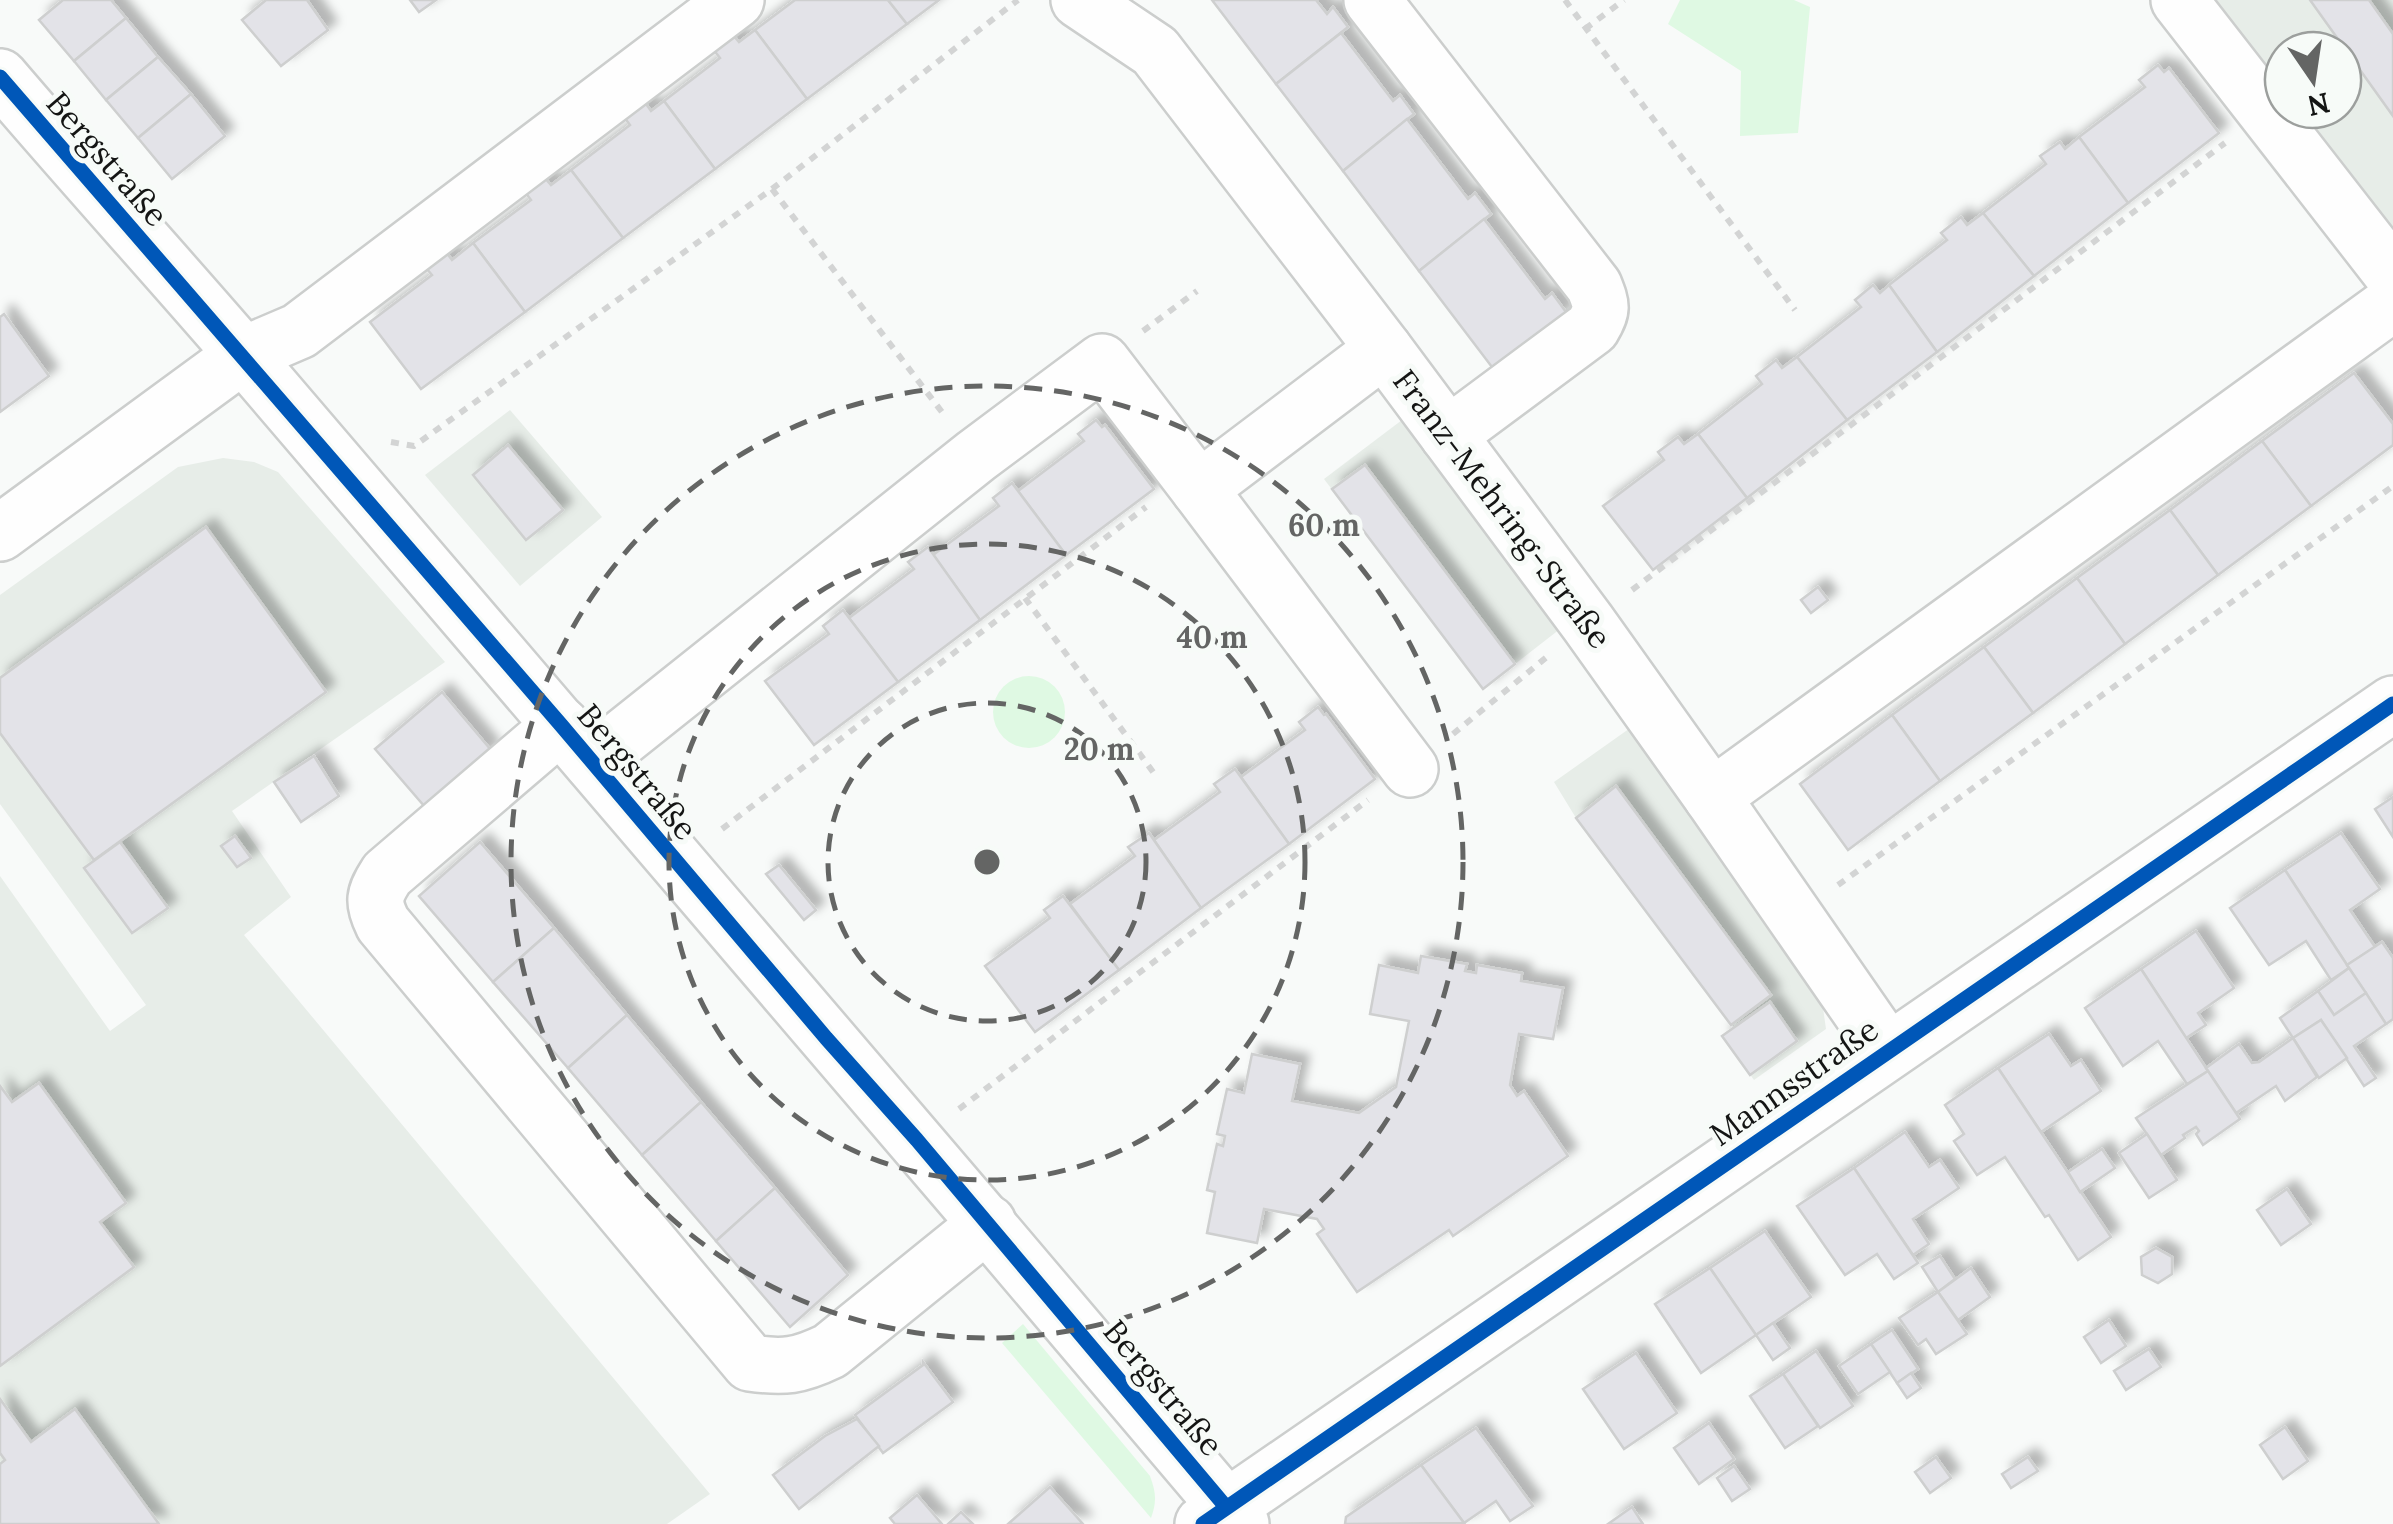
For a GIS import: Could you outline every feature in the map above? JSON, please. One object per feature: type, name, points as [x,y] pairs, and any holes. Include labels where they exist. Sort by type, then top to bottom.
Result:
[{"type":"street","points":[[0,533],[243,355],[300,332],[736,0]]},
{"type":"street","name":"Franz-Mehring-Straße","points":[[1079,0],[1155,50],[1588,624],[1888,1051]]},
{"type":"street","points":[[1372,0],[1594,286],[1601,304],[1592,328],[1448,436]]},
{"type":"street","points":[[2179,0],[2263,108]]},
{"type":"street","name":"Bergstraße","points":[[0,77],[917,1140],[1224,1518]]},
{"type":"street","points":[[2280,130],[2393,275]]},
{"type":"street","points":[[1712,797],[2393,303]]},
{"type":"street","points":[[1194,482],[1384,350]]},
{"type":"street","points":[[988,1224],[830,1352],[804,1364],[777,1367],[750,1363],[383,924],[375,909],[376,891],[386,874],[577,744],[1102,362],[1410,769]]},
{"type":"street","name":"Mannsstraße","points":[[1224,1518],[1888,1051],[2393,704]]},
{"type":"path","points":[[340,469],[376,440],[414,446],[772,189],[1018,0]]},
{"type":"path","points":[[1565,0],[1795,310]]},
{"type":"path","points":[[1585,29],[1624,0]]},
{"type":"path","points":[[917,1140],[1410,769],[1588,624],[2263,114]]},
{"type":"path","points":[[772,189],[976,456]]},
{"type":"path","points":[[1102,362],[1197,291]]},
{"type":"path","points":[[677,864],[1025,598],[1194,482]]},
{"type":"path","points":[[1794,917],[2393,486]]},
{"type":"path","points":[[1025,598],[1156,776]]},
{"type":"shaded area","points":[[2209,0],[2393,0],[2393,240],[2309,130],[2363,130],[2363,30],[2263,30],[2263,70]]},
{"type":"shaded area","points":[[510,410],[602,517],[520,586],[425,475]]},
{"type":"shaded area","points":[[1402,420],[1560,629],[1483,689],[1324,479]]},
{"type":"shaded area","points":[[223,458],[254,462],[278,472],[445,662],[232,811],[291,897],[244,935],[710,1494],[667,1524],[0,1524],[0,876],[110,1031],[146,1005],[0,804],[0,595],[178,467]]},
{"type":"shaded area","points":[[1633,726],[1821,994],[1826,1029],[1754,1080],[1722,1036],[1733,1027],[1576,818],[1554,782]]},
{"type":"green space","points":[[1680,0],[1794,0],[1810,7],[1798,133],[1740,136],[1741,71],[1668,24]]},
{"type":"green space","points":[[1029,676],[1043,678],[1055,686],[1063,698],[1063,726],[1055,738],[1043,746],[1029,748],[1015,746],[1003,738],[995,726],[993,712],[995,698],[1003,686],[1015,678]]},
{"type":"green space","points":[[1023,1324],[1150,1476],[1155,1497],[1151,1518],[1002,1343]]},
{"type":"building","points":[[63,0],[111,0],[126,18],[74,61],[39,20]]},
{"type":"building","points":[[266,0],[307,0],[328,30],[281,66],[242,20]]},
{"type":"building","points":[[410,0],[436,0],[419,12]]},
{"type":"building","points":[[795,0],[888,0],[907,24],[807,99],[755,30]]},
{"type":"building","points":[[888,0],[939,0],[907,24]]},
{"type":"building","points":[[1212,0],[1316,0],[1327,14],[1333,7],[1348,27],[1276,84]]},
{"type":"building","points":[[2310,0],[2369,0],[2393,34],[2393,116],[2363,74],[2363,30],[2331,30]]},
{"type":"building","points":[[126,18],[158,57],[106,100],[74,61]]},
{"type":"building","points":[[755,30],[807,99],[715,169],[664,101],[720,58],[713,49],[733,35],[739,42]]},
{"type":"building","points":[[1341,33],[1393,101],[1400,95],[1414,114],[1343,171],[1276,84]]},
{"type":"building","points":[[158,57],[191,94],[138,138],[106,100]]},
{"type":"building","points":[[2158,65],[2164,72],[2169,68],[2219,133],[2128,203],[2079,137],[2145,87],[2139,80]]},
{"type":"building","points":[[191,94],[225,136],[172,179],[138,138]]},
{"type":"building","points":[[644,101],[651,111],[664,101],[715,169],[623,238],[571,170],[630,125],[624,117]]},
{"type":"building","points":[[1407,119],[1468,199],[1475,193],[1491,214],[1419,271],[1343,171]]},
{"type":"building","points":[[2079,137],[2128,203],[2034,276],[1983,213],[2046,164],[2040,156],[2060,142],[2065,149]]},
{"type":"building","points":[[571,170],[623,238],[525,312],[473,243],[531,200],[525,192],[544,177],[551,185]]},
{"type":"building","points":[[1983,213],[2034,276],[1937,352],[1889,285],[1947,240],[1941,233],[1961,217],[1967,225]]},
{"type":"building","points":[[1484,219],[1545,299],[1552,293],[1566,312],[1495,371],[1419,271]]},
{"type":"building","points":[[473,243],[525,312],[421,389],[370,322],[432,275],[426,268],[446,252],[452,260]]},
{"type":"building","points":[[1873,285],[1880,293],[1889,285],[1937,352],[1847,420],[1797,357],[1861,307],[1855,300]]},
{"type":"building","points":[[4,314],[49,376],[0,412],[0,317]]},
{"type":"building","points":[[1797,357],[1847,420],[1747,498],[1698,434],[1762,384],[1756,376],[1776,360],[1782,368]]},
{"type":"building","points":[[2354,373],[2393,424],[2393,445],[2311,506],[2262,441]]},
{"type":"building","points":[[1096,420],[1102,427],[1105,425],[1154,489],[1066,555],[1018,491],[1084,441],[1078,434]]},
{"type":"building","points":[[1698,434],[1747,498],[1653,570],[1603,506],[1664,460],[1658,452],[1678,437],[1684,444]]},
{"type":"building","points":[[2262,441],[2311,506],[2218,575],[2170,510]]},
{"type":"building","points":[[508,445],[563,510],[526,540],[473,475]]},
{"type":"building","points":[[1365,465],[1515,664],[1483,689],[1332,489]]},
{"type":"building","points":[[1012,483],[1066,555],[980,620],[933,555],[999,506],[993,498]]},
{"type":"building","points":[[2170,510],[2218,575],[2125,644],[2077,578]]},
{"type":"building","points":[[206,527],[326,692],[94,860],[0,733],[0,678]]},
{"type":"building","points":[[928,547],[980,620],[898,682],[849,618],[914,569],[908,562]]},
{"type":"building","points":[[2077,578],[2125,644],[2033,713],[1984,647]]},
{"type":"building","points":[[1818,587],[1828,600],[1811,613],[1801,600]]},
{"type":"building","points":[[843,610],[898,682],[814,745],[765,681],[829,634],[823,626]]},
{"type":"building","points":[[1984,647],[2033,713],[1940,781],[1892,715]]},
{"type":"building","points":[[442,692],[491,750],[425,807],[375,749]]},
{"type":"building","points":[[1318,707],[1375,779],[1289,844],[1241,777],[1305,730],[1299,722]]},
{"type":"building","points":[[1892,715],[1940,781],[1848,850],[1800,784]]},
{"type":"building","points":[[314,756],[339,796],[301,822],[274,782]]},
{"type":"building","points":[[1235,769],[1289,844],[1201,908],[1154,840],[1220,792],[1214,784]]},
{"type":"building","points":[[1616,786],[1771,995],[1731,1025],[1576,818]]},
{"type":"building","points":[[2393,797],[2393,837],[2375,809]]},
{"type":"building","points":[[1149,833],[1201,908],[1119,970],[1070,904],[1135,856],[1128,847]]},
{"type":"building","points":[[2341,833],[2380,889],[2350,910],[2375,947],[2347,965],[2285,870]]},
{"type":"building","points":[[235,836],[251,858],[237,867],[221,846]]},
{"type":"building","points":[[120,842],[168,908],[132,933],[84,868]]},
{"type":"building","points":[[480,842],[554,928],[493,982],[419,896]]},
{"type":"building","points":[[779,865],[816,910],[804,920],[766,874]]},
{"type":"building","points":[[2285,870],[2349,968],[2331,980],[2306,941],[2269,965],[2230,908]]},
{"type":"building","points":[[1063,896],[1119,970],[1035,1032],[985,966],[1050,918],[1044,910]]},
{"type":"building","points":[[554,928],[627,1015],[568,1068],[493,982]]},
{"type":"building","points":[[2196,931],[2234,988],[2198,1013],[2206,1025],[2186,1038],[2141,969]]},
{"type":"building","points":[[2382,942],[2393,958],[2393,1019],[2386,1024],[2347,965]]},
{"type":"building","points":[[1421,956],[1467,964],[1465,971],[1476,973],[1477,965],[1522,973],[1521,981],[1563,988],[1553,1039],[1519,1034],[1510,1085],[1517,1096],[1524,1091],[1568,1156],[1453,1236],[1449,1230],[1357,1292],[1317,1234],[1324,1229],[1317,1219],[1264,1209],[1257,1243],[1207,1233],[1215,1192],[1207,1190],[1217,1144],[1223,1146],[1225,1136],[1217,1134],[1227,1089],[1244,1093],[1252,1054],[1300,1064],[1292,1101],[1359,1113],[1396,1087],[1409,1021],[1370,1014],[1379,965],[1418,973]]},
{"type":"building","points":[[2349,968],[2366,993],[2334,1015],[2318,991]]},
{"type":"building","points":[[2141,969],[2208,1071],[2187,1084],[2158,1041],[2123,1066],[2085,1008]]},
{"type":"building","points":[[2318,991],[2334,1015],[2366,993],[2386,1024],[2354,1046],[2376,1078],[2364,1086],[2321,1020],[2293,1038],[2280,1018]]},
{"type":"building","points":[[1770,1002],[1797,1041],[1750,1075],[1722,1036]]},
{"type":"building","points":[[627,1015],[701,1102],[642,1155],[568,1068]]},
{"type":"building","points":[[2321,1020],[2347,1058],[2319,1078],[2293,1038]]},
{"type":"building","points":[[2049,1034],[2071,1066],[2081,1060],[2101,1091],[2041,1132],[1998,1068]]},
{"type":"building","points":[[2293,1038],[2317,1077],[2285,1101],[2276,1086],[2236,1113],[2206,1068],[2239,1044],[2252,1063]]},
{"type":"building","points":[[1998,1068],[2111,1237],[2078,1260],[2005,1157],[1977,1175],[1954,1141],[1964,1134],[1945,1105]]},
{"type":"building","points":[[2208,1071],[2240,1119],[2203,1145],[2196,1127],[2161,1155],[2136,1118]]},
{"type":"building","points":[[39,1083],[126,1203],[100,1222],[134,1267],[0,1366],[0,1086],[12,1102]]},
{"type":"building","points":[[701,1102],[775,1188],[716,1241],[642,1155]]},
{"type":"building","points":[[1905,1132],[1929,1167],[1940,1160],[1959,1188],[1913,1219],[1929,1244],[1913,1255],[1854,1168]]},
{"type":"building","points":[[2147,1134],[2177,1180],[2149,1198],[2119,1153]]},
{"type":"building","points":[[2102,1149],[2115,1168],[2080,1192],[2068,1172]]},
{"type":"building","points":[[1854,1168],[1918,1263],[1894,1279],[1877,1254],[1845,1275],[1797,1206]]},
{"type":"building","points":[[775,1188],[848,1275],[790,1327],[716,1241]]},
{"type":"building","points":[[2287,1189],[2311,1224],[2281,1245],[2257,1210]]},
{"type":"building","points":[[1765,1231],[1811,1297],[1756,1335],[1710,1268]]},
{"type":"building","points":[[2156,1248],[2172,1257],[2172,1274],[2158,1283],[2142,1275],[2141,1257]]},
{"type":"building","points":[[1940,1256],[1955,1279],[1938,1292],[1922,1267]]},
{"type":"building","points":[[1710,1268],[1756,1335],[1701,1373],[1655,1304]]},
{"type":"building","points":[[1971,1268],[1990,1297],[1958,1320],[1938,1292]]},
{"type":"building","points":[[1938,1292],[1967,1334],[1936,1354],[1926,1339],[1918,1345],[1899,1318]]},
{"type":"building","points":[[2109,1320],[2126,1346],[2101,1363],[2084,1337]]},
{"type":"building","points":[[1773,1323],[1790,1348],[1773,1360],[1756,1335]]},
{"type":"building","points":[[1892,1330],[1918,1369],[1897,1383],[1871,1344]]},
{"type":"building","points":[[1871,1344],[1890,1372],[1858,1394],[1839,1366]]},
{"type":"building","points":[[2149,1349],[2161,1367],[2126,1390],[2114,1371]]},
{"type":"building","points":[[1816,1351],[1853,1406],[1820,1428],[1783,1374]]},
{"type":"building","points":[[1636,1353],[1677,1413],[1624,1449],[1583,1389]]},
{"type":"building","points":[[923,1362],[953,1402],[883,1453],[855,1415]]},
{"type":"building","points":[[1911,1373],[1921,1388],[1907,1398],[1897,1383]]},
{"type":"building","points":[[1783,1374],[1818,1426],[1785,1448],[1750,1396]]},
{"type":"building","points":[[0,1399],[31,1442],[75,1409],[159,1524],[0,1524],[0,1464],[5,1460],[0,1453]]},
{"type":"building","points":[[857,1419],[879,1446],[799,1509],[773,1475],[825,1436]]},
{"type":"building","points":[[1709,1423],[1734,1459],[1699,1484],[1674,1448]]},
{"type":"building","points":[[2285,1427],[2308,1461],[2283,1479],[2260,1445]]},
{"type":"building","points":[[1476,1428],[1533,1506],[1510,1521],[1496,1501],[1464,1523],[1421,1465]]},
{"type":"building","points":[[1936,1457],[1951,1478],[1930,1493],[1915,1472]]},
{"type":"building","points":[[2028,1457],[2038,1471],[2011,1488],[2002,1474]]},
{"type":"building","points":[[1421,1465],[1464,1523],[1345,1524],[1346,1517]]},
{"type":"building","points":[[1734,1466],[1750,1489],[1732,1501],[1717,1478]]},
{"type":"building","points":[[1050,1487],[1083,1524],[1008,1524]]},
{"type":"building","points":[[917,1495],[942,1524],[895,1524],[890,1518]]},
{"type":"building","points":[[1632,1507],[1643,1524],[1608,1524]]},
{"type":"building","points":[[961,1512],[973,1524],[948,1524]]},
{"type":"cycle path","points":[[0,77],[917,1140],[1226,1507]]},
{"type":"cycle path","points":[[1203,1524],[2393,704]]}]
